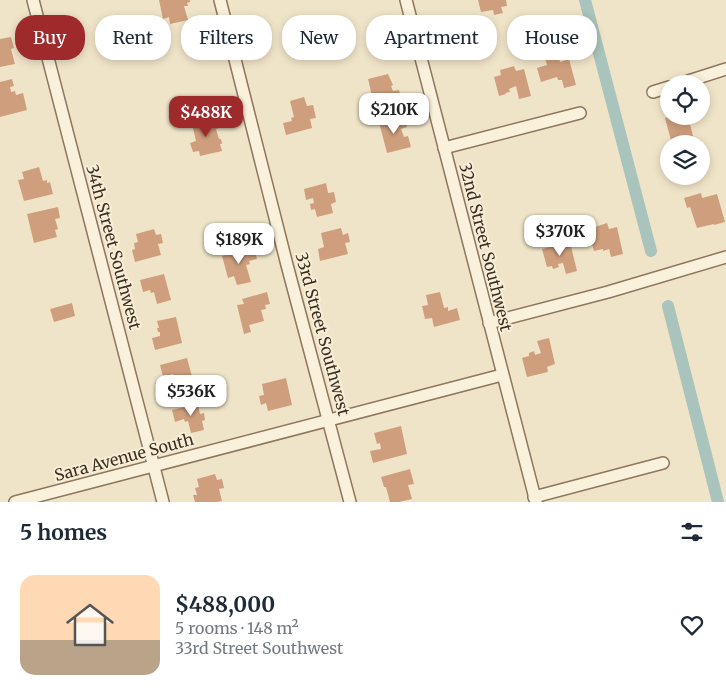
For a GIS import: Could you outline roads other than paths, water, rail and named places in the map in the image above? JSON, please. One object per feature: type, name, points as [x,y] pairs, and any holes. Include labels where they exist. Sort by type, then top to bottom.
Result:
[{"type":"street","name":"34th Street Southwest","points":[[33,0],[164,502]]},
{"type":"street","name":"33rd Street Southwest","points":[[220,0],[350,502]]},
{"type":"street","name":"32nd Street Southwest","points":[[406,0],[535,500]]},
{"type":"street","points":[[707,75],[726,69]]},
{"type":"street","points":[[653,92],[660,90]]},
{"type":"street","points":[[444,148],[580,114]]},
{"type":"street","points":[[489,323],[608,292],[726,257]]},
{"type":"street","name":"Sara Avenue South","points":[[15,502],[502,375]]},
{"type":"street","points":[[535,500],[663,463]]},
{"type":"waterway","points":[[585,0],[651,251]]},
{"type":"waterway","points":[[668,306],[718,502]]}]
